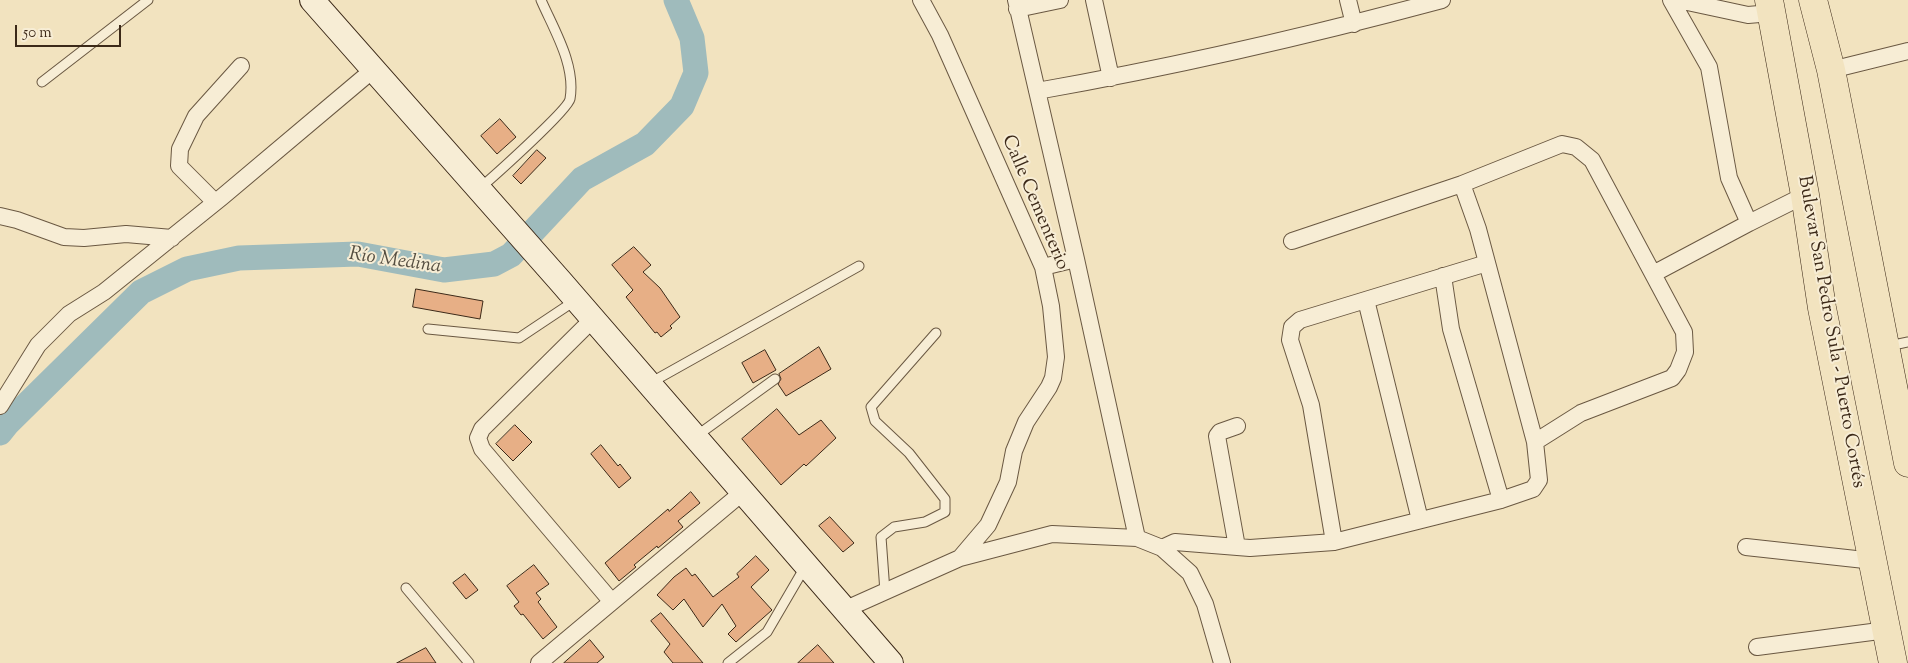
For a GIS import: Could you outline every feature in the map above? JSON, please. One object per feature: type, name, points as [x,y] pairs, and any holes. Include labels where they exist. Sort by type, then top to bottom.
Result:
[{"type":"highway","points":[[1813,0],[1897,344],[1908,463]]},
{"type":"highway","name":"Bulevar San Pedro Sula - Puerto Cortés","points":[[1770,7],[1805,195],[1822,308],[1874,561],[1895,642]]},
{"type":"main road","points":[[312,0],[561,282],[891,663]]},
{"type":"street","name":"Calle Cementerio","points":[[921,0],[940,35],[1043,266],[1051,306],[1056,357],[1053,378],[1026,422],[1014,451],[1008,482],[988,525],[960,558]]},
{"type":"street","points":[[1060,0],[1016,4],[1076,259],[1136,538]]},
{"type":"street","points":[[1094,0],[1111,78]]},
{"type":"street","points":[[1348,0],[1354,24]]},
{"type":"street","points":[[1036,91],[1111,78],[1354,24],[1442,0]]},
{"type":"street","points":[[1670,0],[1709,67],[1729,178],[1749,224]]},
{"type":"street","points":[[1678,0],[1748,15],[1770,7]]},
{"type":"street","points":[[1831,70],[1908,52]]},
{"type":"street","points":[[215,202],[179,166],[180,149],[196,116],[241,66]]},
{"type":"street","points":[[0,406],[38,345],[69,314],[104,292],[172,238],[374,69]]},
{"type":"street","points":[[1292,241],[1462,184],[1562,144],[1576,147],[1592,160],[1684,332],[1685,352],[1678,370],[1672,378],[1581,413],[1535,442]]},
{"type":"street","points":[[1162,548],[1174,542],[1250,548],[1334,542],[1501,500],[1534,489],[1540,480],[1535,442],[1478,229],[1462,184]]},
{"type":"street","points":[[1653,274],[1805,195]]},
{"type":"street","points":[[0,216],[64,237],[84,238],[126,234],[172,238]]},
{"type":"street","points":[[1043,266],[1076,259]]},
{"type":"street","points":[[1334,542],[1311,404],[1290,340],[1292,327],[1300,320],[1487,263]]},
{"type":"street","points":[[1443,276],[1451,329],[1501,500]]},
{"type":"street","points":[[1366,300],[1420,520]]},
{"type":"street","points":[[593,319],[482,428],[478,438],[482,449],[612,602]]},
{"type":"street","points":[[1237,547],[1217,436],[1220,432],[1238,426]]},
{"type":"street","points":[[544,661],[743,492]]},
{"type":"street","points":[[846,609],[960,558],[1052,534],[1136,538],[1162,548],[1190,573],[1205,604],[1222,663]]},
{"type":"street","points":[[1746,547],[1874,561]]},
{"type":"street","points":[[1757,647],[1895,642]]},
{"type":"lane","points":[[42,82],[148,0]]},
{"type":"lane","points":[[478,189],[503,170],[570,102],[572,84],[568,61],[542,0]]},
{"type":"lane","points":[[649,383],[859,266]]},
{"type":"lane","points":[[428,329],[520,338],[576,300]]},
{"type":"lane","points":[[885,592],[881,537],[894,527],[925,522],[945,512],[945,499],[909,453],[875,421],[871,407],[936,333]]},
{"type":"lane","points":[[695,437],[776,379]]},
{"type":"lane","points":[[728,663],[767,632],[807,565]]},
{"type":"lane","points":[[406,588],[469,663]]},
{"type":"building","points":[[500,119],[516,137],[497,154],[481,136]]},
{"type":"building","points":[[537,150],[546,158],[521,184],[513,176]]},
{"type":"building","points":[[634,247],[651,265],[643,272],[660,288],[680,317],[670,326],[672,328],[661,337],[657,332],[655,333],[626,297],[633,290],[612,265]]},
{"type":"building","points":[[416,289],[483,301],[480,319],[413,307]]},
{"type":"building","points":[[819,347],[831,369],[786,396],[778,384],[781,379],[779,374]]},
{"type":"building","points":[[765,350],[776,370],[753,383],[742,363]]},
{"type":"building","points":[[777,409],[799,435],[821,420],[836,438],[806,466],[804,464],[781,485],[742,439]]},
{"type":"building","points":[[515,425],[532,442],[513,461],[496,444]]},
{"type":"building","points":[[601,445],[618,466],[620,464],[631,478],[619,488],[591,454]]},
{"type":"building","points":[[691,492],[700,503],[678,521],[683,527],[634,565],[636,567],[619,581],[605,563],[668,509],[669,511]]},
{"type":"building","points":[[830,517],[854,543],[843,552],[819,526]]},
{"type":"building","points":[[756,556],[769,570],[751,587],[772,610],[736,642],[728,634],[736,626],[722,604],[703,627],[684,599],[673,610],[657,595],[674,577],[686,568],[692,576],[695,574],[713,597],[739,577],[737,574]]},
{"type":"building","points":[[534,565],[549,584],[536,593],[541,599],[538,602],[557,627],[543,639],[514,606],[519,602],[507,586]]},
{"type":"building","points":[[465,574],[478,590],[466,599],[453,583]]},
{"type":"building","points":[[661,613],[703,663],[673,663],[664,652],[670,644],[651,621]]},
{"type":"building","points":[[590,640],[604,657],[597,663],[564,663]]},
{"type":"building","points":[[818,645],[834,663],[798,663]]},
{"type":"building","points":[[426,648],[436,663],[397,663]]},
{"type":"waterway","name":"Río Medina","points":[[0,433],[141,292],[187,269],[239,258],[358,254],[444,270],[494,264],[511,255],[582,179],[645,144],[682,106],[696,73],[692,38],[676,0]]}]
